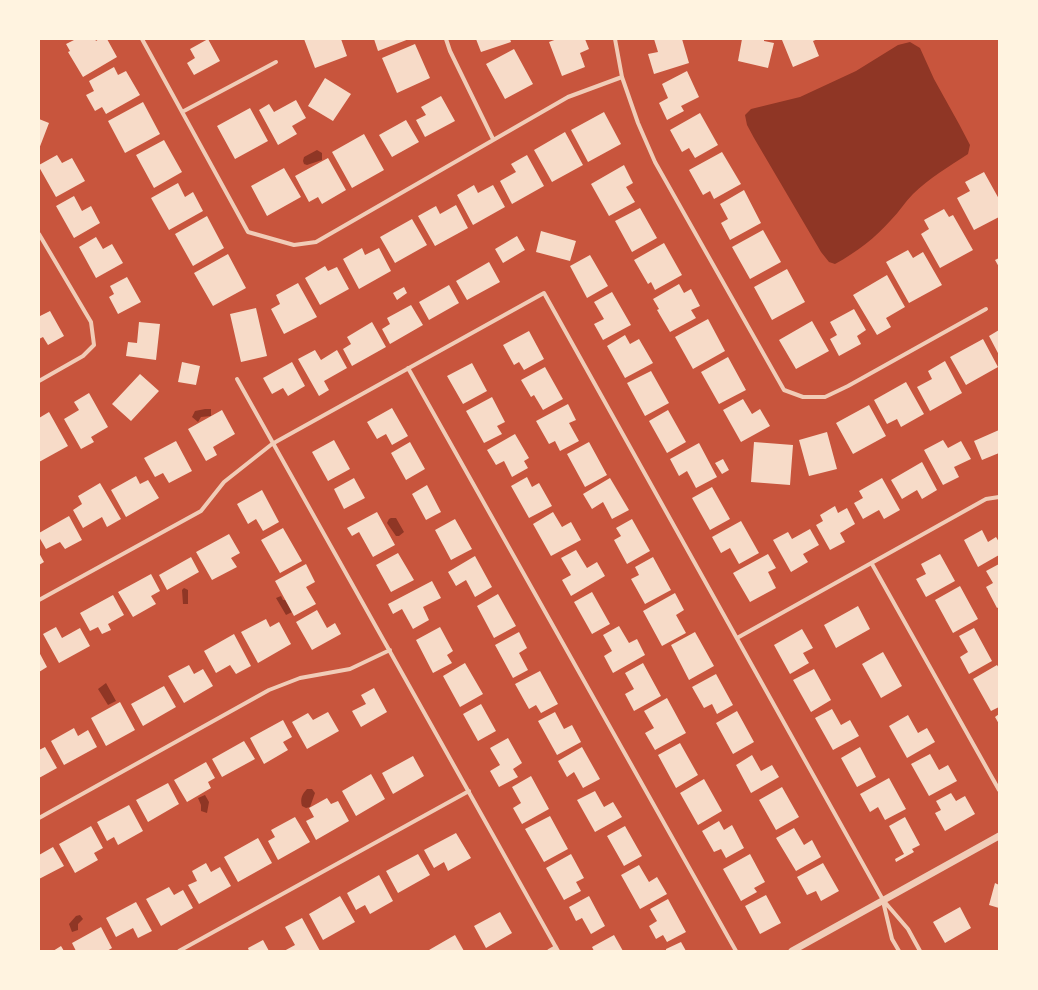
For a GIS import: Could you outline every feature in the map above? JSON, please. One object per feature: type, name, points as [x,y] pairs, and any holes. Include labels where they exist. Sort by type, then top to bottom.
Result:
[{"type":"street","points":[[142,39],[248,232],[294,245],[316,242],[568,97],[622,77]]},
{"type":"street","points":[[446,39],[493,139]]},
{"type":"street","points":[[615,39],[622,77],[638,123],[655,162],[784,390],[803,397],[825,397],[848,386],[986,309]]},
{"type":"street","points":[[182,112],[276,62]]},
{"type":"street","points":[[39,234],[91,322],[94,345],[83,356],[39,381]]},
{"type":"street","points":[[39,600],[201,511],[224,482],[272,444],[544,293],[883,900],[908,929],[920,951]]},
{"type":"street","points":[[408,368],[736,951]]},
{"type":"street","points":[[237,379],[272,444],[390,650],[557,949],[549,951]]},
{"type":"street","points":[[737,638],[986,499],[999,497]]},
{"type":"street","points":[[872,564],[999,790]]},
{"type":"street","points":[[39,818],[269,690],[300,678],[350,669],[390,650]]},
{"type":"street","points":[[180,951],[469,791]]},
{"type":"street","points":[[792,951],[999,836]]},
{"type":"street","points":[[883,900],[892,939],[899,951]]},
{"type":"shaded area","points":[[910,42],[920,48],[934,79],[970,145],[968,154],[919,188],[879,233],[851,255],[835,264],[829,262],[821,252],[754,138],[747,125],[745,115],[751,109],[800,97],[856,71],[898,45]]},
{"type":"shaded area","points":[[317,150],[322,153],[322,160],[307,165],[304,164],[304,157]]},
{"type":"shaded area","points":[[211,409],[211,416],[201,417],[198,422],[192,417],[195,411]]},
{"type":"shaded area","points":[[391,518],[396,518],[404,532],[399,536],[396,536],[387,523]]},
{"type":"shaded area","points":[[184,588],[188,590],[188,604],[183,604],[182,590]]},
{"type":"shaded area","points":[[281,596],[294,611],[286,615],[276,598]]},
{"type":"shaded area","points":[[106,683],[116,701],[108,705],[98,689]]},
{"type":"shaded area","points":[[307,789],[312,789],[315,793],[310,807],[306,808],[302,806],[301,799]]},
{"type":"shaded area","points":[[205,795],[209,802],[207,813],[201,811],[201,805],[198,798]]},
{"type":"shaded area","points":[[80,915],[83,919],[78,924],[78,930],[72,932],[69,924],[76,916]]},
{"type":"building","points":[[76,39],[95,39],[96,41],[99,39],[107,39],[117,57],[83,77],[68,52],[70,51],[66,44]]},
{"type":"building","points":[[208,39],[220,61],[194,75],[187,63],[195,58],[190,49]]},
{"type":"building","points":[[304,39],[341,39],[347,56],[315,68]]},
{"type":"building","points":[[374,39],[409,39],[378,51]]},
{"type":"building","points":[[476,39],[510,39],[511,42],[481,52]]},
{"type":"building","points":[[557,39],[585,39],[589,49],[580,53],[585,67],[562,76],[549,42]]},
{"type":"building","points":[[654,39],[682,39],[689,63],[654,74],[648,54],[658,52]]},
{"type":"building","points":[[742,39],[764,39],[764,41],[774,43],[768,68],[738,61]]},
{"type":"building","points":[[818,39],[813,41],[819,56],[793,67],[782,40]]},
{"type":"building","points":[[415,44],[430,78],[397,93],[382,58]]},
{"type":"building","points":[[514,49],[533,84],[505,99],[486,64]]},
{"type":"building","points":[[114,67],[118,75],[126,71],[140,95],[106,114],[102,107],[95,111],[86,95],[94,91],[89,81]]},
{"type":"building","points":[[687,71],[699,97],[681,106],[684,111],[667,120],[659,103],[668,98],[662,84]]},
{"type":"building","points":[[325,78],[351,94],[333,121],[308,106]]},
{"type":"building","points":[[441,96],[455,121],[425,137],[416,120],[426,115],[421,107]]},
{"type":"building","points":[[296,100],[306,118],[292,126],[297,134],[278,145],[259,110],[269,104],[274,112]]},
{"type":"building","points":[[143,102],[160,134],[125,153],[108,121]]},
{"type":"building","points":[[250,108],[268,141],[235,159],[217,126]]},
{"type":"building","points":[[604,112],[621,144],[588,162],[571,130]]},
{"type":"building","points":[[700,113],[718,145],[695,158],[689,148],[682,152],[670,130]]},
{"type":"building","points":[[39,119],[49,123],[39,149]]},
{"type":"building","points":[[406,120],[419,142],[392,157],[379,135]]},
{"type":"building","points":[[565,132],[583,165],[552,182],[534,150]]},
{"type":"building","points":[[364,134],[384,170],[352,188],[332,152]]},
{"type":"building","points":[[164,140],[182,172],[154,188],[136,155]]},
{"type":"building","points":[[722,152],[741,184],[714,199],[710,191],[703,195],[689,170]]},
{"type":"building","points":[[57,155],[62,163],[72,158],[85,181],[56,197],[39,165]]},
{"type":"building","points":[[527,155],[544,186],[512,204],[500,181],[516,172],[511,164]]},
{"type":"building","points":[[328,158],[346,190],[322,204],[318,197],[309,202],[295,176]]},
{"type":"building","points":[[624,165],[633,183],[626,187],[635,202],[609,216],[591,184]]},
{"type":"building","points":[[284,168],[301,197],[267,216],[251,186]]},
{"type":"building","points":[[984,172],[999,199],[999,217],[974,230],[957,198],[970,191],[965,182]]},
{"type":"building","points":[[178,183],[185,197],[193,192],[203,211],[169,230],[151,198]]},
{"type":"building","points":[[474,185],[478,193],[493,185],[505,207],[473,225],[457,195]]},
{"type":"building","points":[[744,190],[761,223],[730,240],[721,223],[728,219],[720,204]]},
{"type":"building","points":[[74,196],[82,211],[91,206],[100,223],[74,238],[56,206]]},
{"type":"building","points":[[456,205],[468,228],[435,246],[418,216],[436,206],[440,214]]},
{"type":"building","points":[[640,208],[657,238],[632,252],[615,221]]},
{"type":"building","points":[[944,209],[949,217],[953,215],[973,250],[940,268],[921,234],[929,229],[924,220]]},
{"type":"building","points":[[207,216],[224,248],[193,266],[175,234]]},
{"type":"building","points":[[412,219],[427,245],[395,263],[380,237]]},
{"type":"building","points":[[763,230],[781,262],[750,279],[732,247]]},
{"type":"building","points":[[541,231],[576,241],[570,261],[536,252]]},
{"type":"building","points":[[517,236],[525,250],[503,263],[495,249]]},
{"type":"building","points":[[96,237],[103,249],[112,244],[123,263],[96,278],[79,247]]},
{"type":"building","points":[[664,243],[682,275],[655,290],[651,282],[648,284],[634,260]]},
{"type":"building","points":[[362,248],[365,255],[379,248],[391,271],[359,289],[343,259]]},
{"type":"building","points":[[908,250],[913,258],[923,252],[942,285],[909,303],[886,262]]},
{"type":"building","points":[[228,254],[246,288],[213,306],[194,273]]},
{"type":"building","points":[[590,255],[608,286],[587,298],[570,266]]},
{"type":"building","points":[[999,258],[999,267],[995,260]]},
{"type":"building","points":[[489,262],[500,282],[467,300],[456,281]]},
{"type":"building","points":[[325,266],[328,271],[337,267],[349,289],[320,305],[305,278]]},
{"type":"building","points":[[787,269],[805,302],[772,320],[754,287]]},
{"type":"building","points":[[887,275],[905,307],[886,318],[891,327],[877,335],[853,295]]},
{"type":"building","points":[[127,277],[141,302],[118,314],[109,297],[114,294],[110,286]]},
{"type":"building","points":[[298,283],[317,317],[284,334],[271,309],[280,304],[276,295]]},
{"type":"building","points":[[679,284],[684,293],[691,289],[700,306],[691,310],[696,318],[670,332],[657,310],[659,309],[653,299]]},
{"type":"building","points":[[449,285],[459,303],[429,320],[419,302]]},
{"type":"building","points":[[404,287],[407,293],[397,300],[393,293]]},
{"type":"building","points":[[612,292],[631,325],[603,340],[594,324],[604,319],[594,302]]},
{"type":"building","points":[[411,305],[423,325],[390,344],[382,329],[390,324],[387,318]]},
{"type":"building","points":[[256,308],[267,356],[241,362],[230,314]]},
{"type":"building","points":[[854,309],[866,330],[857,336],[861,344],[839,356],[830,339],[837,335],[830,322]]},
{"type":"building","points":[[50,311],[64,336],[48,345],[43,337],[39,339],[39,313],[40,316]]},
{"type":"building","points":[[708,319],[725,351],[693,369],[675,337]]},
{"type":"building","points":[[812,321],[829,351],[796,369],[779,340]]},
{"type":"building","points":[[139,322],[160,324],[156,360],[126,356],[128,342],[137,343]]},
{"type":"building","points":[[372,322],[386,347],[352,366],[343,349],[351,344],[347,337]]},
{"type":"building","points":[[999,330],[999,355],[989,336]]},
{"type":"building","points":[[529,331],[544,359],[524,370],[519,362],[514,365],[503,345]]},
{"type":"building","points":[[625,335],[630,344],[639,339],[653,363],[625,378],[607,346]]},
{"type":"building","points":[[983,339],[998,367],[966,385],[950,357]]},
{"type":"building","points":[[315,350],[321,360],[337,350],[347,368],[324,381],[329,390],[319,396],[298,359]]},
{"type":"building","points":[[728,357],[746,390],[719,404],[701,372]]},
{"type":"building","points":[[945,361],[962,393],[930,411],[917,387],[932,379],[928,371]]},
{"type":"building","points":[[182,362],[200,366],[196,385],[178,382]]},
{"type":"building","points":[[292,362],[305,386],[288,396],[283,388],[272,394],[263,378]]},
{"type":"building","points":[[472,363],[487,391],[463,404],[447,376]]},
{"type":"building","points":[[545,367],[563,399],[543,410],[534,395],[531,397],[521,380]]},
{"type":"building","points":[[651,371],[669,403],[645,416],[627,383]]},
{"type":"building","points":[[140,374],[159,391],[131,421],[112,404]]},
{"type":"building","points":[[906,382],[924,414],[901,427],[897,419],[887,424],[874,400]]},
{"type":"building","points":[[89,393],[108,427],[91,437],[94,442],[81,449],[64,419],[79,410],[74,402]]},
{"type":"building","points":[[492,397],[505,422],[497,426],[502,434],[484,443],[466,411]]},
{"type":"building","points":[[743,399],[752,414],[760,409],[770,426],[741,442],[723,410]]},
{"type":"building","points":[[568,404],[576,420],[569,423],[579,441],[560,451],[555,441],[549,444],[536,421]]},
{"type":"building","points":[[869,405],[886,436],[853,454],[836,423]]},
{"type":"building","points":[[392,408],[408,436],[392,445],[386,434],[377,439],[367,422]]},
{"type":"building","points":[[222,410],[235,434],[213,447],[217,455],[206,461],[188,429]]},
{"type":"building","points":[[668,410],[686,442],[667,453],[649,421]]},
{"type":"building","points":[[49,412],[68,446],[39,462],[39,418]]},
{"type":"building","points":[[999,430],[999,453],[982,460],[974,441]]},
{"type":"building","points":[[827,432],[837,469],[809,476],[799,440]]},
{"type":"building","points":[[515,434],[529,458],[524,461],[528,468],[512,477],[504,461],[496,465],[487,450]]},
{"type":"building","points":[[334,440],[350,469],[328,481],[312,452]]},
{"type":"building","points":[[943,440],[948,448],[961,441],[971,459],[954,467],[959,477],[943,485],[924,450]]},
{"type":"building","points":[[176,441],[192,471],[169,483],[163,473],[155,477],[144,458]]},
{"type":"building","points":[[410,442],[425,469],[406,480],[391,453]]},
{"type":"building","points":[[589,442],[607,475],[585,487],[567,454]]},
{"type":"building","points":[[754,442],[793,445],[790,485],[751,482]]},
{"type":"building","points":[[699,443],[717,477],[696,488],[687,471],[679,476],[670,459]]},
{"type":"building","points":[[723,459],[729,470],[722,474],[715,463]]},
{"type":"building","points":[[922,462],[937,490],[922,499],[917,490],[902,499],[891,480]]},
{"type":"building","points":[[136,476],[140,484],[148,480],[159,498],[126,517],[111,490]]},
{"type":"building","points":[[527,477],[532,487],[539,483],[552,506],[529,518],[511,486]]},
{"type":"building","points":[[354,478],[365,498],[344,509],[334,489]]},
{"type":"building","points":[[610,478],[629,510],[612,519],[603,502],[592,509],[583,494]]},
{"type":"building","points":[[882,478],[900,510],[884,519],[879,510],[863,519],[854,503],[863,498],[859,491]]},
{"type":"building","points":[[100,483],[121,519],[107,527],[102,517],[83,528],[73,510],[82,504],[78,496]]},
{"type":"building","points":[[427,485],[441,512],[426,520],[412,494]]},
{"type":"building","points":[[712,487],[730,519],[710,530],[692,498]]},
{"type":"building","points":[[262,490],[279,522],[263,531],[256,519],[248,524],[237,504]]},
{"type":"building","points":[[835,506],[838,513],[847,508],[855,524],[840,533],[845,542],[830,550],[816,525],[823,521],[820,515]]},
{"type":"building","points":[[377,512],[395,545],[373,557],[359,532],[352,536],[347,528]]},
{"type":"building","points":[[553,512],[562,527],[571,522],[581,540],[551,556],[533,524]]},
{"type":"building","points":[[69,516],[82,540],[65,549],[60,542],[46,549],[39,537],[39,533]]},
{"type":"building","points":[[455,519],[472,549],[451,560],[435,530]]},
{"type":"building","points":[[632,519],[650,551],[627,564],[614,540],[621,536],[616,528]]},
{"type":"building","points":[[741,521],[759,553],[739,564],[730,548],[721,553],[712,537]]},
{"type":"building","points":[[283,528],[302,561],[280,573],[261,540]]},
{"type":"building","points":[[810,529],[819,545],[803,554],[808,562],[791,572],[773,540],[788,532],[792,539]]},
{"type":"building","points":[[982,530],[988,542],[996,537],[999,542],[999,555],[978,567],[964,540]]},
{"type":"building","points":[[229,534],[240,553],[231,558],[237,567],[212,580],[196,552]]},
{"type":"building","points":[[576,550],[587,568],[597,562],[605,576],[571,596],[562,580],[571,575],[561,558]]},
{"type":"building","points":[[39,553],[44,562],[39,565]]},
{"type":"building","points":[[398,553],[414,580],[391,592],[376,565]]},
{"type":"building","points":[[768,554],[776,568],[768,572],[776,588],[750,602],[733,573]]},
{"type":"building","points":[[940,554],[955,581],[926,597],[916,579],[926,574],[921,564]]},
{"type":"building","points":[[475,556],[492,587],[475,597],[466,580],[456,586],[448,572]]},
{"type":"building","points":[[191,557],[199,572],[167,590],[159,575]]},
{"type":"building","points":[[653,557],[671,590],[645,604],[631,579],[639,575],[635,567]]},
{"type":"building","points":[[306,564],[315,582],[306,587],[316,604],[294,616],[275,581]]},
{"type":"building","points":[[999,564],[999,607],[997,608],[986,587],[993,583],[986,571]]},
{"type":"building","points":[[151,574],[160,591],[151,596],[156,604],[133,617],[118,592]]},
{"type":"building","points":[[432,581],[441,598],[423,607],[429,620],[413,629],[402,609],[393,614],[388,604]]},
{"type":"building","points":[[960,586],[978,619],[953,633],[935,600]]},
{"type":"building","points":[[592,592],[610,624],[592,634],[574,602]]},
{"type":"building","points":[[675,593],[684,610],[676,615],[686,633],[662,646],[643,611]]},
{"type":"building","points":[[498,594],[516,626],[494,638],[477,606]]},
{"type":"building","points":[[113,595],[124,615],[108,624],[111,630],[102,634],[98,627],[90,631],[80,613]]},
{"type":"building","points":[[858,606],[870,629],[836,648],[824,625]]},
{"type":"building","points":[[317,610],[327,628],[335,623],[341,634],[312,650],[296,622]]},
{"type":"building","points":[[266,619],[270,627],[279,622],[291,644],[258,663],[241,632]]},
{"type":"building","points":[[619,626],[629,643],[637,639],[645,655],[613,673],[604,656],[612,651],[603,635]]},
{"type":"building","points":[[56,627],[62,638],[80,628],[90,646],[59,663],[43,634]]},
{"type":"building","points":[[440,627],[453,651],[447,655],[452,663],[433,673],[416,640]]},
{"type":"building","points":[[974,628],[992,661],[969,674],[960,657],[968,652],[959,636]]},
{"type":"building","points":[[802,629],[813,648],[803,653],[809,663],[790,674],[774,645]]},
{"type":"building","points":[[519,632],[527,648],[519,653],[528,670],[513,678],[495,645]]},
{"type":"building","points":[[695,632],[714,666],[689,680],[671,645]]},
{"type":"building","points":[[234,634],[251,666],[236,674],[230,665],[216,673],[204,651]]},
{"type":"building","points":[[39,652],[47,667],[39,672]]},
{"type":"building","points":[[883,652],[902,686],[881,698],[862,664]]},
{"type":"building","points":[[465,663],[483,694],[460,707],[443,676]]},
{"type":"building","points":[[643,663],[661,696],[634,711],[625,694],[634,689],[625,673]]},
{"type":"building","points":[[189,665],[194,674],[203,669],[213,686],[184,703],[168,676]]},
{"type":"building","points":[[997,665],[999,668],[999,707],[991,711],[973,679]]},
{"type":"building","points":[[814,669],[831,700],[811,712],[793,680]]},
{"type":"building","points":[[540,671],[558,704],[541,713],[536,705],[529,709],[515,684]]},
{"type":"building","points":[[716,674],[733,705],[717,714],[712,704],[704,708],[692,687]]},
{"type":"building","points":[[164,686],[176,707],[143,726],[131,704]]},
{"type":"building","points":[[374,688],[387,712],[361,727],[352,711],[366,704],[361,695]]},
{"type":"building","points":[[667,698],[686,733],[655,750],[645,733],[654,728],[644,711]]},
{"type":"building","points":[[120,702],[135,730],[106,746],[91,718]]},
{"type":"building","points":[[481,704],[496,731],[478,741],[463,714]]},
{"type":"building","points":[[832,709],[841,725],[850,720],[859,736],[833,750],[815,718]]},
{"type":"building","points":[[737,711],[754,742],[733,754],[716,723]]},
{"type":"building","points":[[328,712],[339,731],[307,749],[292,722],[308,713],[313,720]]},
{"type":"building","points":[[555,712],[564,729],[572,725],[581,742],[557,755],[538,721]]},
{"type":"building","points":[[999,714],[999,724],[995,717]]},
{"type":"building","points":[[908,715],[918,733],[927,728],[935,742],[907,758],[889,726]]},
{"type":"building","points":[[283,720],[292,737],[283,742],[288,750],[264,764],[250,738]]},
{"type":"building","points":[[74,728],[78,736],[88,730],[97,747],[64,765],[51,741]]},
{"type":"building","points":[[508,738],[522,763],[513,769],[518,777],[499,787],[490,771],[500,765],[490,748]]},
{"type":"building","points":[[244,741],[255,759],[222,777],[212,759]]},
{"type":"building","points":[[680,743],[698,775],[676,788],[658,755]]},
{"type":"building","points":[[45,747],[57,768],[39,778],[39,750]]},
{"type":"building","points":[[582,747],[600,779],[583,788],[574,772],[567,777],[558,761]]},
{"type":"building","points":[[860,747],[876,777],[857,787],[841,758]]},
{"type":"building","points":[[930,754],[939,770],[948,765],[957,781],[929,796],[911,764]]},
{"type":"building","points":[[752,755],[761,771],[772,765],[779,777],[751,793],[736,765]]},
{"type":"building","points":[[413,756],[424,776],[393,794],[382,773]]},
{"type":"building","points":[[206,762],[215,778],[208,782],[211,788],[187,802],[174,780]]},
{"type":"building","points":[[371,774],[385,799],[356,816],[342,791]]},
{"type":"building","points":[[531,776],[549,809],[522,824],[513,808],[521,803],[512,787]]},
{"type":"building","points":[[889,778],[906,809],[885,820],[878,807],[870,812],[860,794]]},
{"type":"building","points":[[704,779],[722,811],[698,825],[680,793]]},
{"type":"building","points":[[168,783],[179,804],[148,822],[136,800]]},
{"type":"building","points":[[782,787],[799,817],[776,830],[759,800]]},
{"type":"building","points":[[595,791],[604,807],[613,802],[622,817],[595,832],[577,800]]},
{"type":"building","points":[[951,793],[956,801],[965,796],[975,814],[945,831],[935,813],[941,810],[936,801]]},
{"type":"building","points":[[327,798],[331,804],[338,801],[349,821],[316,840],[306,821],[314,817],[309,808]]},
{"type":"building","points":[[129,805],[143,831],[118,845],[114,837],[107,841],[97,822]]},
{"type":"building","points":[[550,816],[568,849],[544,862],[525,829]]},
{"type":"building","points":[[295,817],[310,842],[278,860],[268,841],[275,837],[271,830]]},
{"type":"building","points":[[905,817],[920,845],[912,849],[914,852],[896,862],[895,859],[904,854],[889,826]]},
{"type":"building","points":[[719,821],[724,830],[732,825],[744,848],[726,858],[721,849],[714,852],[702,831]]},
{"type":"building","points":[[91,826],[103,848],[94,853],[98,860],[75,873],[59,844]]},
{"type":"building","points":[[625,826],[642,856],[624,866],[607,836]]},
{"type":"building","points":[[794,828],[804,845],[812,840],[821,857],[796,871],[776,838]]},
{"type":"building","points":[[456,833],[471,858],[448,871],[444,862],[434,868],[424,850]]},
{"type":"building","points":[[258,838],[272,863],[238,882],[224,857]]},
{"type":"building","points":[[53,847],[64,866],[39,879],[39,855]]},
{"type":"building","points":[[418,854],[430,875],[398,893],[386,871]]},
{"type":"building","points":[[571,854],[584,878],[576,882],[581,891],[564,900],[546,868]]},
{"type":"building","points":[[750,854],[765,882],[754,888],[757,892],[741,901],[723,869]]},
{"type":"building","points":[[206,863],[211,872],[220,867],[231,886],[199,904],[188,885],[197,881],[192,871]]},
{"type":"building","points":[[823,863],[839,891],[821,901],[816,891],[807,895],[797,877]]},
{"type":"building","points":[[639,865],[649,882],[657,877],[667,894],[640,909],[621,875]]},
{"type":"building","points":[[379,875],[393,901],[370,914],[365,905],[356,910],[347,893]]},
{"type":"building","points":[[995,883],[999,885],[999,908],[989,905]]},
{"type":"building","points":[[169,887],[174,895],[183,890],[193,908],[161,926],[146,899]]},
{"type":"building","points":[[766,895],[781,923],[760,934],[745,906]]},
{"type":"building","points":[[340,896],[355,922],[323,940],[309,914]]},
{"type":"building","points":[[589,896],[605,926],[591,934],[582,918],[576,921],[569,907]]},
{"type":"building","points":[[668,899],[686,932],[667,942],[663,935],[656,939],[649,926],[657,921],[650,909]]},
{"type":"building","points":[[136,902],[152,931],[138,938],[133,928],[116,937],[106,918]]},
{"type":"building","points":[[960,907],[971,928],[945,943],[933,922]]},
{"type":"building","points":[[500,912],[512,933],[486,948],[474,926]]},
{"type":"building","points":[[302,918],[320,951],[284,951],[295,945],[285,927]]},
{"type":"building","points":[[101,927],[112,948],[107,951],[76,951],[72,943]]},
{"type":"building","points":[[455,935],[464,951],[429,951],[429,950]]},
{"type":"building","points":[[614,935],[623,951],[594,951],[592,947]]},
{"type":"building","points":[[263,940],[269,951],[249,951],[248,948]]},
{"type":"building","points":[[681,942],[686,951],[666,951],[666,949]]},
{"type":"building","points":[[61,946],[64,951],[53,951]]}]
